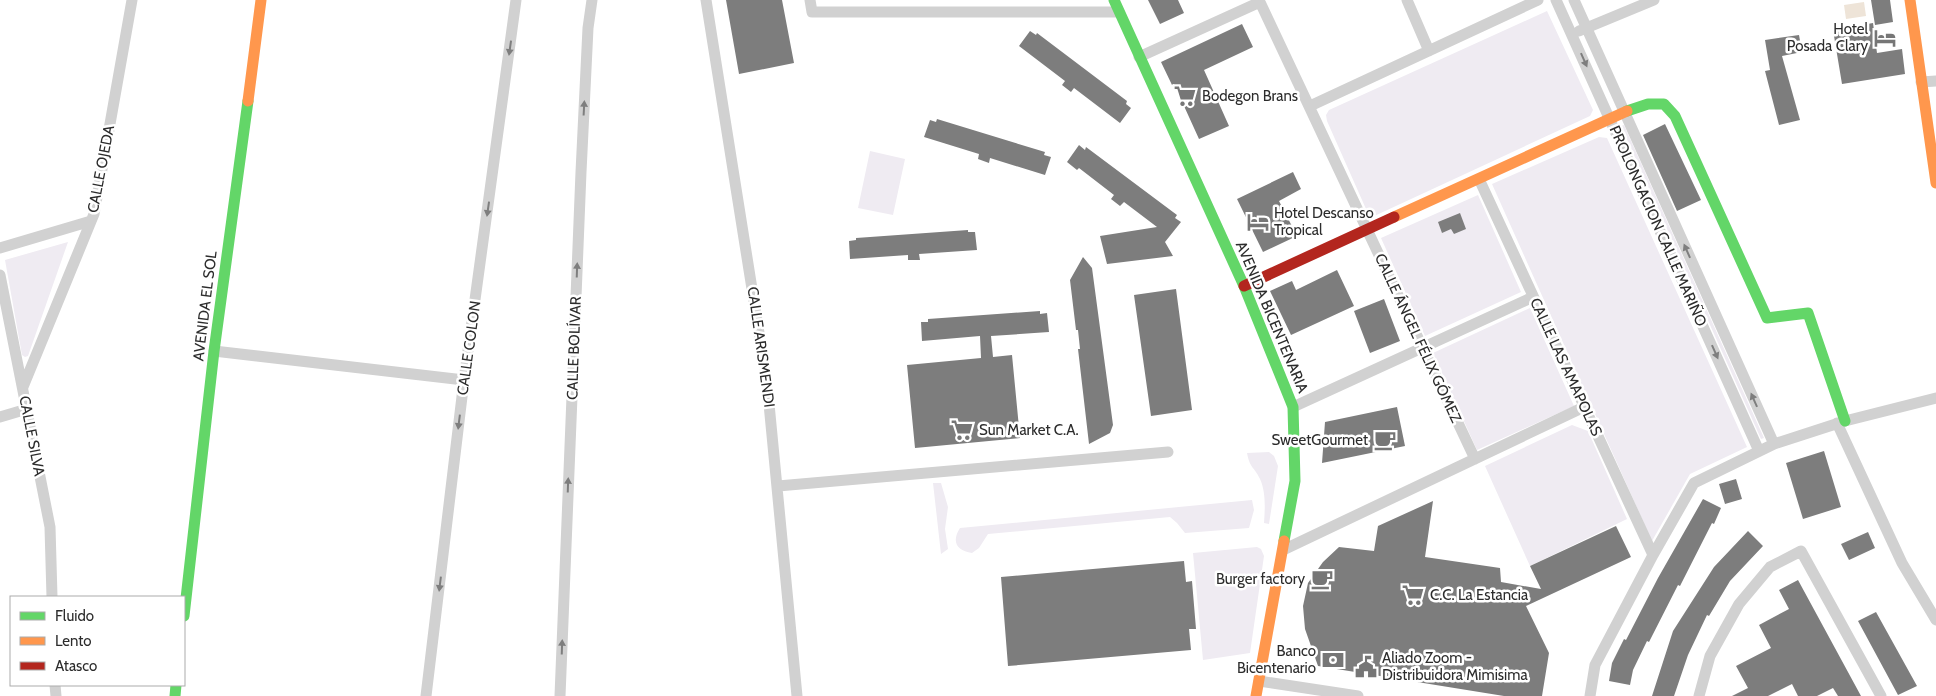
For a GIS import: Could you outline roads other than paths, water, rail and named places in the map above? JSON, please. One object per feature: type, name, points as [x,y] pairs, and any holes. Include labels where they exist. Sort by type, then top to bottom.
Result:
[{"type":"street","name":"CALLE OJEDA","points":[[23,387],[94,214],[132,0]]},
{"type":"street","name":"AVENIDA EL SOL","points":[[185,607],[214,351],[261,0]]},
{"type":"street","name":"CALLE COLON","points":[[426,696],[464,380],[516,0]]},
{"type":"street","name":"CALLE BOLÍVAR","points":[[560,696],[580,182],[588,28],[592,0]]},
{"type":"street","name":"CALLE ARISMENDI","points":[[706,0],[767,383],[797,696]]},
{"type":"street","points":[[810,0],[812,12],[1119,12]]},
{"type":"street","name":"AVENIDA BICENTENARIA","points":[[1114,0],[1244,286],[1293,407],[1295,481],[1256,696]]},
{"type":"street","points":[[1407,0],[1429,51]]},
{"type":"street","points":[[1310,106],[1538,0]]},
{"type":"street","name":"PROLONGACION CALLE MARIÑO","points":[[1556,0],[1759,451]]},
{"type":"street","name":"PROLONGACION CALLE MARIÑO","points":[[1574,0],[1774,444]]},
{"type":"street","points":[[1572,34],[1654,0]]},
{"type":"street","points":[[1910,0],[1936,183]]},
{"type":"street","points":[[1139,57],[1260,1]]},
{"type":"street","name":"CALLE ÁNGEL FÉLIX GÓMEZ","points":[[1260,1],[1475,459]]},
{"type":"street","points":[[1921,82],[1936,81]]},
{"type":"street","points":[[1244,286],[1610,118],[1648,104],[1664,104],[1675,116],[1767,318],[1808,313],[1841,422],[1902,563],[1936,620]]},
{"type":"street","name":"CALLE LAS AMAPOLAS","points":[[1479,178],[1653,555]]},
{"type":"street","points":[[0,248],[91,220]]},
{"type":"street","name":"CALLE SILVA","points":[[0,275],[50,527],[52,596]]},
{"type":"street","points":[[1293,407],[1534,297]]},
{"type":"street","points":[[214,351],[464,380]]},
{"type":"street","points":[[1590,696],[1595,665],[1653,555],[1694,483],[1774,444],[1841,422],[1936,398]]},
{"type":"street","points":[[1283,550],[1584,407]]},
{"type":"street","points":[[0,417],[27,410]]},
{"type":"street","points":[[778,486],[1168,452]]},
{"type":"street","points":[[1699,696],[1710,656],[1739,604],[1770,567],[1801,551],[1881,696]]},
{"type":"street","points":[[1260,681],[1358,696]]},
{"type":"place","name":"Hotel Posada Clary","points":[[1885,38]]},
{"type":"place","name":"Bodegon Brans","points":[[1185,96]]},
{"type":"place","name":"Hotel Descanso Tropical","points":[[1258,222]]},
{"type":"place","name":"Sun Market C.A.","points":[[962,430]]},
{"type":"place","name":"SweetGourmet","points":[[1385,440]]},
{"type":"place","name":"Burger factory","points":[[1322,579]]},
{"type":"place","name":"C.C. La Estancia","points":[[1413,595]]},
{"type":"place","name":"Banco Bicentenario","points":[[1333,660]]},
{"type":"place","name":"Aliado Zoom - Distribuidora Mimisima","points":[[1366,667]]}]
